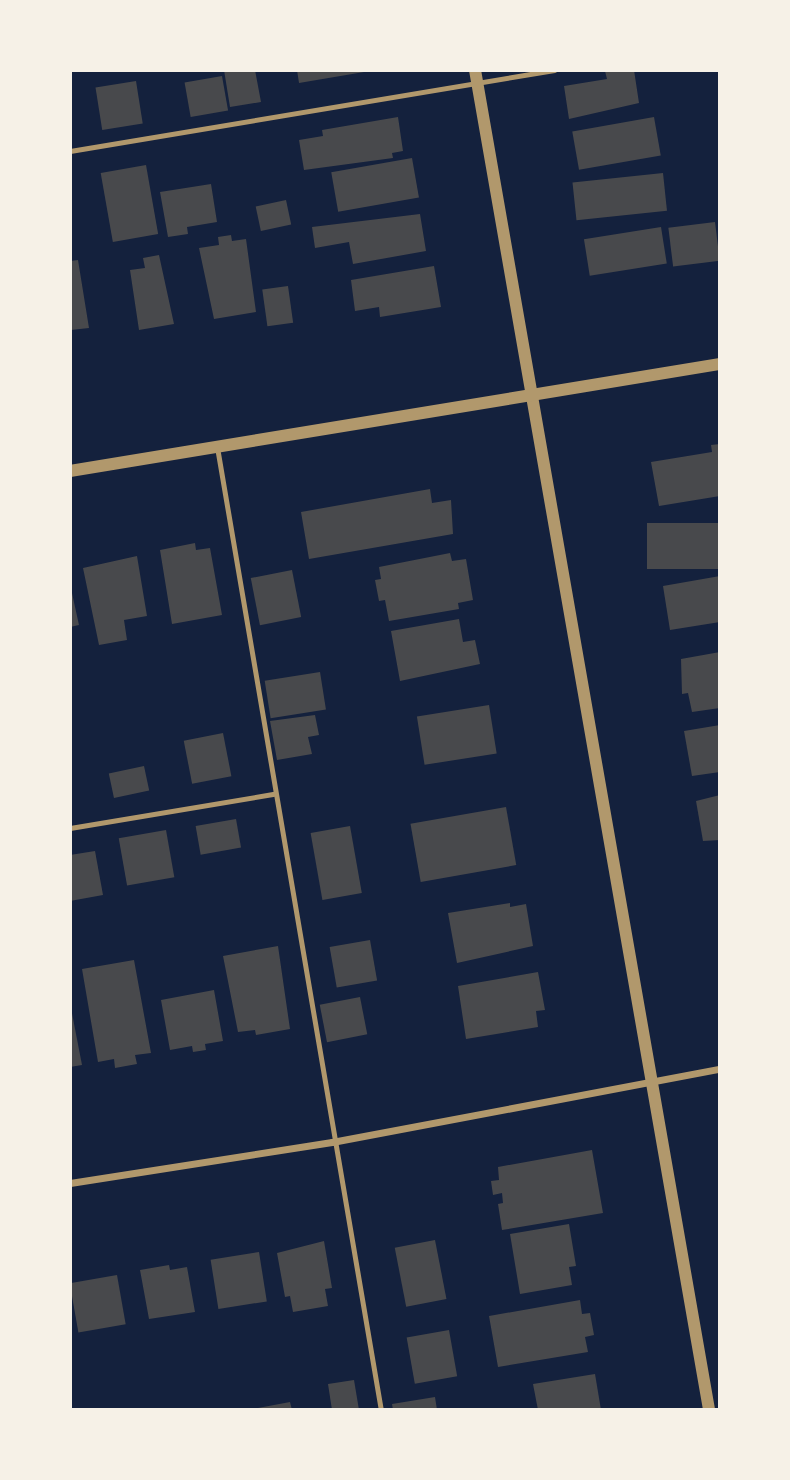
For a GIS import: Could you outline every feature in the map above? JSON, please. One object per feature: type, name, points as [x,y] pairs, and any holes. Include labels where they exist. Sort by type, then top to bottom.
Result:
[{"type":"street","points":[[476,76],[534,395],[709,1410]]},
{"type":"street","points":[[70,471],[720,364]]},
{"type":"street","points":[[70,1183],[332,1142],[652,1079],[720,1069]]},
{"type":"lane","points":[[70,150],[476,76],[554,70]]},
{"type":"lane","points":[[217,447],[332,1142],[381,1410]]},
{"type":"lane","points":[[70,828],[274,794]]},
{"type":"building","points":[[224,70],[255,70],[261,102],[230,107]]},
{"type":"building","points":[[297,70],[370,70],[370,71],[299,83]]},
{"type":"building","points":[[634,70],[639,103],[569,119],[564,86],[607,79],[605,71]]},
{"type":"building","points":[[222,76],[228,110],[191,117],[185,83]]},
{"type":"building","points":[[136,81],[143,123],[102,130],[96,87]]},
{"type":"building","points":[[398,117],[403,151],[392,153],[393,158],[304,170],[299,140],[323,136],[322,130]]},
{"type":"building","points":[[654,117],[661,155],[579,170],[572,131]]},
{"type":"building","points":[[412,158],[419,197],[338,212],[331,172]]},
{"type":"building","points":[[146,165],[158,234],[113,242],[101,173]]},
{"type":"building","points":[[663,173],[667,211],[576,220],[572,183]]},
{"type":"building","points":[[211,184],[217,222],[187,227],[188,234],[168,237],[160,192]]},
{"type":"building","points":[[286,200],[291,224],[261,231],[256,206]]},
{"type":"building","points":[[420,214],[426,251],[353,264],[349,242],[315,248],[312,227]]},
{"type":"building","points":[[715,222],[720,261],[673,266],[668,228]]},
{"type":"building","points":[[661,227],[667,264],[590,276],[584,239]]},
{"type":"building","points":[[231,235],[232,241],[246,239],[256,312],[214,319],[199,248],[219,245],[218,237]]},
{"type":"building","points":[[159,255],[174,324],[139,330],[130,270],[145,268],[143,258]]},
{"type":"building","points":[[78,260],[89,328],[71,330],[70,343],[70,261]]},
{"type":"building","points":[[434,266],[441,307],[380,317],[379,307],[355,311],[351,280]]},
{"type":"building","points":[[288,286],[293,323],[267,326],[262,290]]},
{"type":"building","points":[[720,444],[720,496],[659,506],[651,462],[712,452],[711,445]]},
{"type":"building","points":[[430,489],[432,503],[451,500],[453,534],[309,559],[301,512]]},
{"type":"building","points":[[647,523],[720,523],[720,569],[647,569]]},
{"type":"building","points":[[195,543],[196,550],[210,548],[222,615],[172,624],[160,550]]},
{"type":"building","points":[[450,553],[452,561],[466,559],[473,600],[458,603],[459,609],[389,621],[385,600],[379,601],[375,580],[381,579],[379,567]]},
{"type":"building","points":[[137,556],[147,616],[124,620],[127,640],[99,645],[83,568]]},
{"type":"building","points":[[292,570],[301,617],[260,625],[251,578]]},
{"type":"building","points":[[720,576],[720,622],[670,630],[663,586]]},
{"type":"building","points":[[70,584],[79,625],[70,627]]},
{"type":"building","points":[[459,619],[463,642],[475,640],[480,664],[400,681],[391,631]]},
{"type":"building","points":[[720,652],[720,708],[692,712],[688,693],[682,694],[681,659]]},
{"type":"building","points":[[320,672],[326,710],[271,718],[265,681]]},
{"type":"building","points":[[489,705],[497,753],[425,765],[417,716]]},
{"type":"building","points":[[315,715],[319,735],[308,737],[312,754],[277,760],[270,721]]},
{"type":"building","points":[[720,725],[720,772],[692,776],[684,731]]},
{"type":"building","points":[[223,733],[231,776],[192,784],[184,741]]},
{"type":"building","points":[[144,766],[149,790],[114,798],[109,773]]},
{"type":"building","points":[[720,795],[720,840],[703,841],[696,801]]},
{"type":"building","points":[[506,807],[516,865],[421,882],[410,824]]},
{"type":"building","points":[[236,819],[241,848],[201,855],[196,826]]},
{"type":"building","points":[[350,826],[362,893],[322,900],[311,833]]},
{"type":"building","points":[[166,830],[174,877],[127,886],[119,838]]},
{"type":"building","points":[[95,851],[103,895],[70,901],[70,855]]},
{"type":"building","points":[[510,903],[510,907],[526,904],[533,946],[457,963],[448,913]]},
{"type":"building","points":[[370,940],[377,980],[337,987],[330,947]]},
{"type":"building","points":[[278,946],[290,1029],[256,1035],[255,1030],[238,1032],[223,956]]},
{"type":"building","points":[[134,960],[151,1053],[135,1055],[137,1064],[115,1068],[114,1059],[98,1062],[82,969]]},
{"type":"building","points":[[538,972],[545,1010],[536,1011],[538,1027],[466,1039],[458,986]]},
{"type":"building","points":[[214,990],[223,1041],[205,1044],[206,1050],[193,1052],[192,1046],[170,1050],[161,1000]]},
{"type":"building","points":[[360,997],[367,1034],[327,1042],[320,1005]]},
{"type":"building","points":[[70,1003],[82,1065],[70,1067]]},
{"type":"building","points":[[592,1150],[603,1213],[502,1230],[498,1204],[503,1203],[502,1193],[493,1195],[491,1181],[499,1180],[498,1167]]},
{"type":"building","points":[[569,1224],[576,1266],[569,1267],[572,1285],[520,1294],[510,1234]]},
{"type":"building","points":[[435,1240],[446,1299],[406,1307],[395,1248]]},
{"type":"building","points":[[324,1241],[332,1288],[325,1289],[328,1306],[293,1312],[290,1296],[285,1297],[277,1253]]},
{"type":"building","points":[[259,1252],[267,1301],[218,1309],[211,1260]]},
{"type":"building","points":[[169,1265],[170,1270],[187,1267],[195,1312],[149,1319],[140,1270]]},
{"type":"building","points":[[117,1275],[126,1324],[78,1333],[70,1283]]},
{"type":"building","points":[[580,1300],[582,1314],[590,1313],[594,1335],[585,1337],[588,1352],[498,1367],[489,1316]]},
{"type":"building","points":[[449,1330],[457,1376],[415,1384],[407,1337]]},
{"type":"building","points":[[595,1374],[601,1410],[538,1410],[533,1384]]},
{"type":"building","points":[[354,1380],[359,1410],[332,1410],[328,1384]]},
{"type":"building","points":[[435,1397],[437,1410],[393,1410],[392,1404]]},
{"type":"building","points":[[290,1402],[292,1410],[253,1410],[253,1409]]}]
